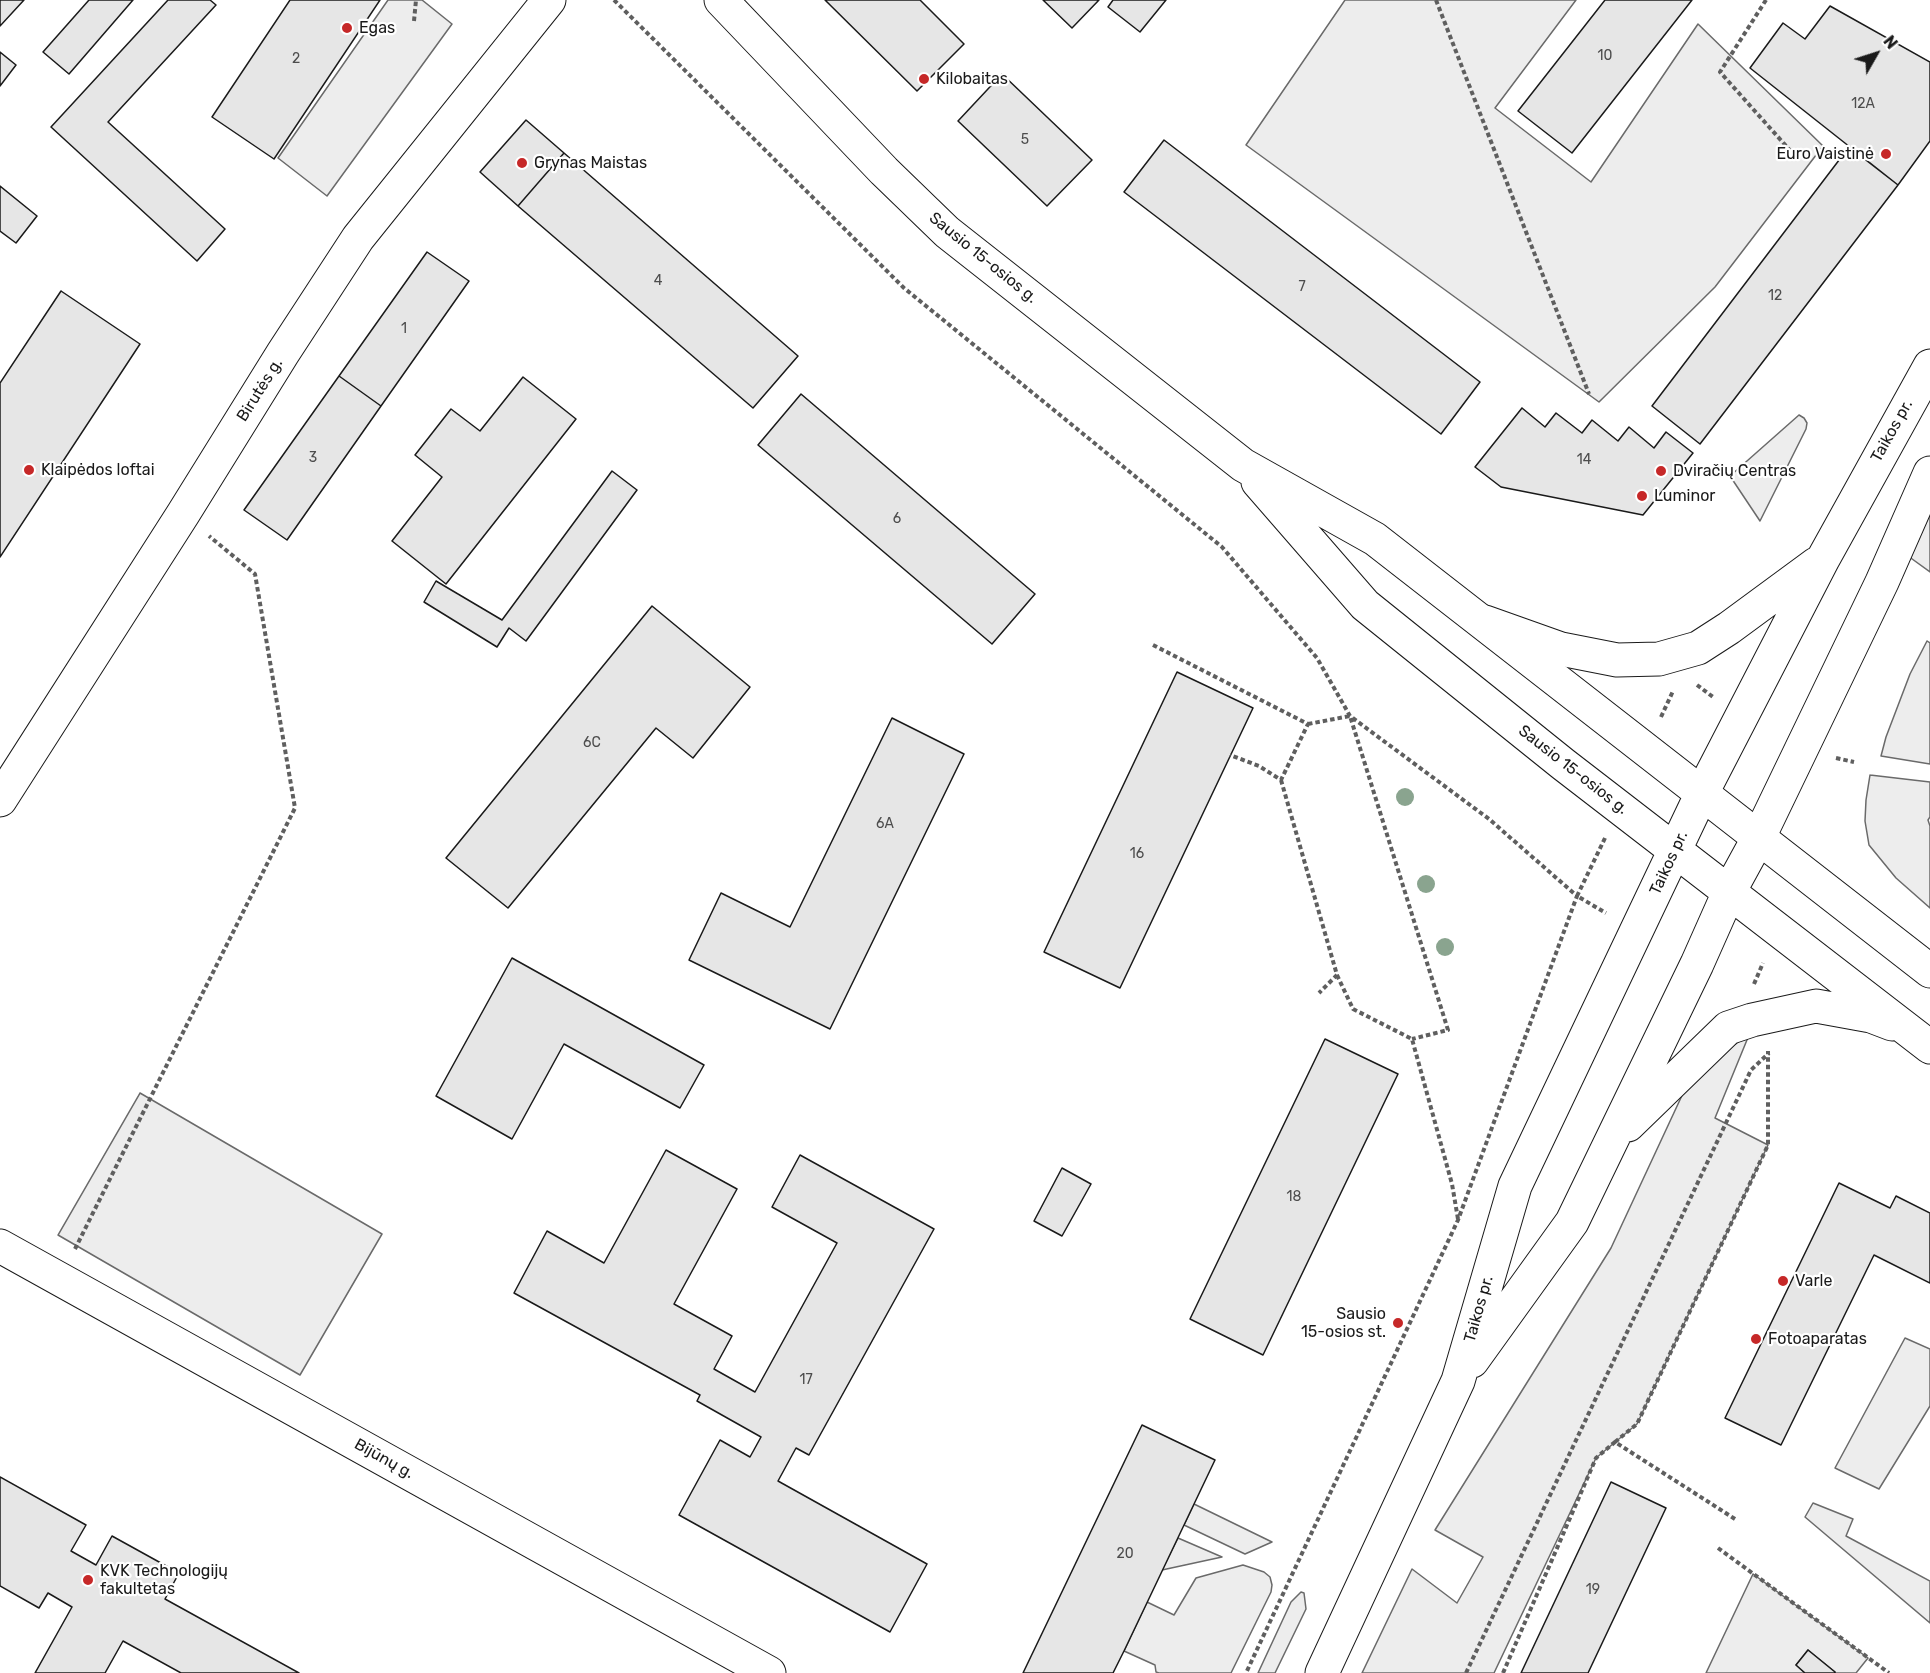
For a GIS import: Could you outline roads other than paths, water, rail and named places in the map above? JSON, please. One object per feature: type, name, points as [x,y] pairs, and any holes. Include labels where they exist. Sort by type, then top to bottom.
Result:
[{"type":"main road","name":"Birutės g.","points":[[0,800],[358,238],[549,0]]},
{"type":"main road","name":"Sausio 15-osios g.","points":[[721,0],[876,162],[947,232],[1243,465],[1375,539],[1930,971]]},
{"type":"main road","name":"Taikos pr.","points":[[1322,1673],[1458,1381],[1515,1186],[1702,793],[1823,559],[1930,366]]},
{"type":"main road","name":"Sausio 15-osios g.","points":[[1243,465],[1365,605],[1563,764],[1919,1038]]},
{"type":"main road","name":"Taikos pr.","points":[[1458,1381],[1572,1222],[1697,964],[1729,892],[1759,837],[1882,582],[1930,473]]},
{"type":"main road","points":[[1479,620],[1561,649],[1617,660],[1659,659],[1698,648],[1823,559]]},
{"type":"main road","points":[[1611,1141],[1728,1028],[1752,1020],[1816,1006],[1871,1016],[1919,1038]]},
{"type":"main road","name":"Bijūnų g.","points":[[0,1246],[769,1673]]},
{"type":"place","name":"Egas","points":[[347,28]]},
{"type":"place","name":"Kilobaitas","points":[[924,79]]},
{"type":"place","name":"Euro Vaistinė","points":[[1886,154]]},
{"type":"place","name":"Grynas Maistas","points":[[522,163]]},
{"type":"place","name":"Klaipėdos loftai","points":[[29,470]]},
{"type":"place","name":"Dviračių Centras","points":[[1661,471]]},
{"type":"place","name":"Luminor","points":[[1642,496]]},
{"type":"place","name":"Varle","points":[[1783,1281]]},
{"type":"place","name":"Sausio 15-osios st.","points":[[1398,1323]]},
{"type":"place","name":"Fotoaparatas","points":[[1756,1339]]},
{"type":"place","name":"KVK Technologijų fakultetas","points":[[88,1580]]}]
